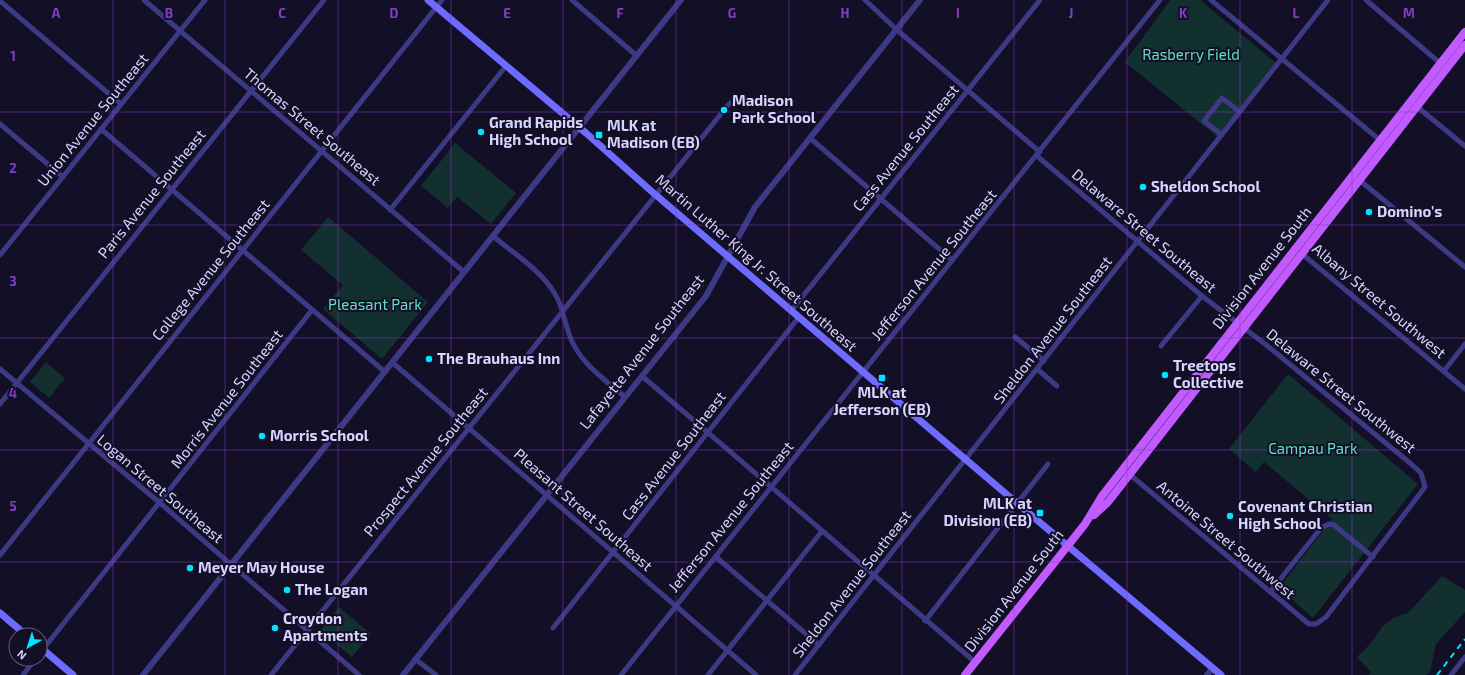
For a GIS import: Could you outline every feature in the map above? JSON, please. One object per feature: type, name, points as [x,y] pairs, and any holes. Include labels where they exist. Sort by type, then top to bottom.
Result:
[{"type":"main road","name":"Martin Luther King Jr. Street Southeast","points":[[428,0],[580,127],[799,317],[1221,675]]},
{"type":"main road","name":"Division Avenue South","points":[[1414,104],[1440,64],[1465,32]]},
{"type":"main road","name":"Division Avenue South","points":[[965,675],[1085,524],[1102,496],[1126,472],[1244,328],[1303,254],[1356,178],[1383,143],[1414,104],[1465,45]]},
{"type":"main road","name":"Division Avenue South","points":[[1126,472],[1295,248],[1356,178]]},
{"type":"main road","points":[[0,613],[17,627]]},
{"type":"main road","points":[[48,655],[73,675]]},
{"type":"street","name":"Thomas Street Southeast","points":[[144,0],[464,272]]},
{"type":"street","name":"Union Avenue Southeast","points":[[0,255],[205,0]]},
{"type":"street","name":"Paris Avenue Southeast","points":[[0,404],[324,0]]},
{"type":"street","name":"College Avenue Southeast","points":[[0,555],[442,0]]},
{"type":"street","points":[[572,0],[637,56]]},
{"type":"street","points":[[143,675],[681,0]]},
{"type":"street","name":"Delaware Street Southeast","points":[[865,0],[897,30],[968,89],[1038,154],[1138,241],[1202,296],[1237,323]]},
{"type":"street","name":"Lafayette Avenue Southeast","points":[[403,675],[546,494],[706,296],[714,284],[727,255],[754,207],[920,0]]},
{"type":"street","name":"Cass Avenue Southeast","points":[[791,310],[1040,0]]},
{"type":"street","name":"Jefferson Avenue Southeast","points":[[621,675],[1160,0]]},
{"type":"street","points":[[1211,0],[1383,143]]},
{"type":"street","name":"Sheldon Avenue Southeast","points":[[795,675],[1328,0]]},
{"type":"street","points":[[1366,0],[1440,64]]},
{"type":"street","points":[[0,1],[121,104]]},
{"type":"street","points":[[390,210],[506,66]]},
{"type":"street","name":"Prospect Avenue Southeast","points":[[271,675],[656,194],[728,105],[737,98]]},
{"type":"street","points":[[1222,135],[1204,121],[1222,98],[1240,112]]},
{"type":"street","points":[[1414,104],[1465,146]]},
{"type":"street","points":[[0,124],[63,176]]},
{"type":"street","points":[[101,129],[385,372]]},
{"type":"street","points":[[810,138],[880,200],[952,260]]},
{"type":"street","points":[[1356,178],[1465,267]]},
{"type":"street","points":[[492,236],[544,279],[556,294],[563,310],[569,334],[579,355],[593,370],[625,397]]},
{"type":"street","name":"Albany Street Southwest","points":[[1295,248],[1465,389]]},
{"type":"street","points":[[1161,346],[1202,296]]},
{"type":"street","name":"Morris Avenue Southeast","points":[[48,641],[160,503],[312,310]]},
{"type":"street","name":"Cass Avenue Southeast","points":[[553,628],[614,553],[799,317]]},
{"type":"street","name":"Delaware Street Southwest","points":[[1237,323],[1421,473],[1425,481],[1424,491],[1373,557]]},
{"type":"street","points":[[1015,337],[1044,361]]},
{"type":"street","points":[[1444,371],[1465,344]]},
{"type":"street","name":"Pleasant Street Southeast","points":[[393,363],[756,675]]},
{"type":"street","name":"Logan Street Southeast","points":[[0,369],[160,503],[359,675]]},
{"type":"street","points":[[1037,369],[1057,386]]},
{"type":"street","points":[[642,376],[925,621],[975,662]]},
{"type":"street","points":[[925,621],[1048,464]]},
{"type":"street","name":"Antoine Street Southwest","points":[[1126,472],[1309,624],[1316,624],[1326,617],[1373,557]]},
{"type":"street","points":[[1270,592],[1321,528],[1329,524],[1334,525],[1373,557]]},
{"type":"street","points":[[708,675],[822,531]]},
{"type":"street","points":[[716,556],[819,645]]},
{"type":"street","points":[[1451,675],[1465,657]]},
{"type":"street","points":[[416,659],[436,675]]},
{"type":"street","points":[[1207,675],[1213,668]]},
{"type":"green space","name":"Rasberry Field","points":[[1170,0],[1200,0],[1277,64],[1220,139],[1125,62]]},
{"type":"green space","points":[[455,143],[516,193],[491,224],[457,197],[448,208],[421,186]]},
{"type":"green space","name":"Pleasant Park","points":[[328,217],[428,302],[382,359],[323,309],[343,285],[301,250]]},
{"type":"green space","points":[[46,362],[65,378],[49,398],[30,382]]},
{"type":"green space","name":"Campau Park","points":[[1288,374],[1418,484],[1313,618],[1279,588],[1332,519],[1264,462],[1256,472],[1229,449]]},
{"type":"green space","points":[[1442,576],[1465,590],[1465,612],[1436,644],[1430,672],[1426,675],[1368,675],[1371,672],[1357,657],[1372,642],[1382,627],[1392,619],[1409,612]]},
{"type":"green space","points":[[339,607],[371,634],[352,657],[320,631]]},
{"type":"railway","points":[[1437,675],[1465,639]]},
{"type":"place","name":"Madison Park School","points":[[724,110]]},
{"type":"place","name":"Grand Rapids High School","points":[[481,132]]},
{"type":"place","name":"MLK at Madison (EB)","points":[[599,135]]},
{"type":"place","name":"Sheldon School","points":[[1143,187]]},
{"type":"place","name":"Domino's","points":[[1369,212]]},
{"type":"place","name":"The Brauhaus Inn","points":[[429,359]]},
{"type":"place","name":"Treetops Collective","points":[[1165,375]]},
{"type":"place","name":"MLK at Jefferson (EB)","points":[[882,378]]},
{"type":"place","name":"Morris School","points":[[262,436]]},
{"type":"place","name":"MLK at Division (EB)","points":[[1040,513]]},
{"type":"place","name":"Covenant Christian High School","points":[[1230,516]]},
{"type":"place","name":"Meyer May House","points":[[190,568]]},
{"type":"place","name":"The Logan","points":[[287,590]]},
{"type":"place","name":"Croydon Apartments","points":[[275,628]]}]
